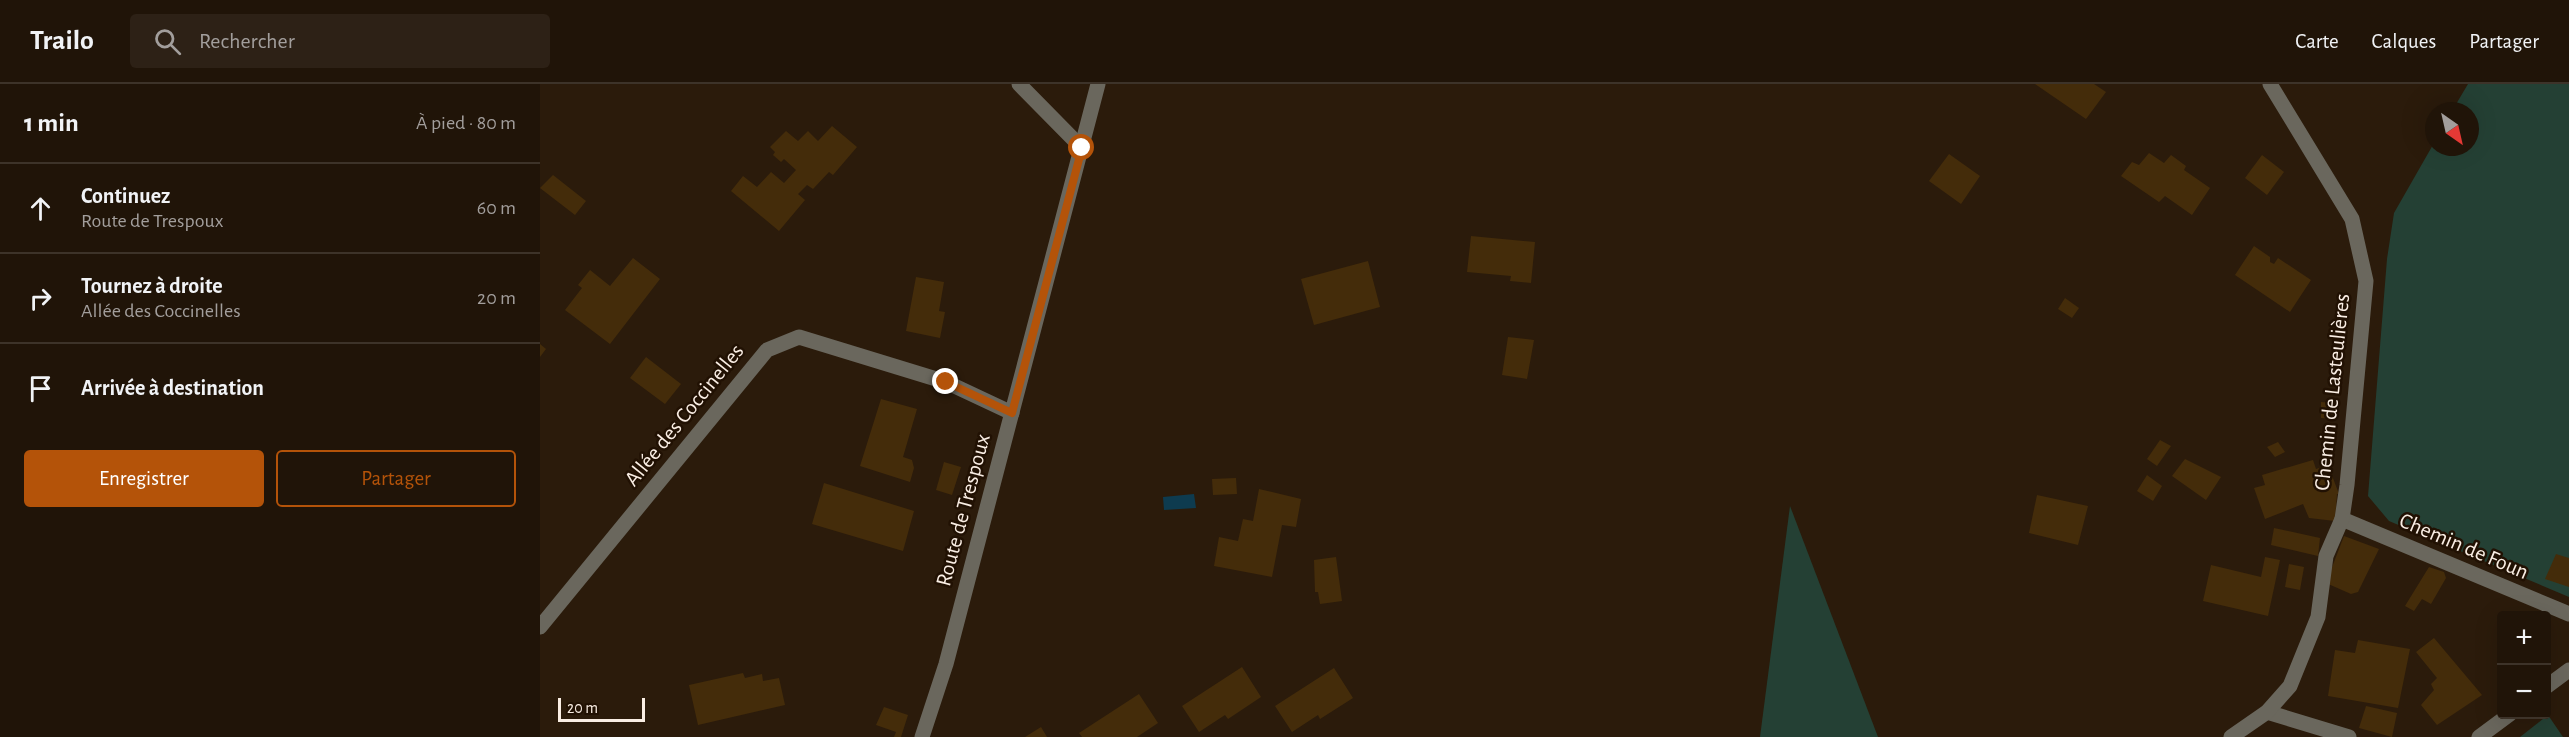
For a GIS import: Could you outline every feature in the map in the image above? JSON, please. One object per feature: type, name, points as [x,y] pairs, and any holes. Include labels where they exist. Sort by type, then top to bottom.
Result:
[{"type":"street","points":[[1019,84],[1082,148]]},
{"type":"street","name":"Route de Trespoux","points":[[922,737],[946,664],[1098,84]]},
{"type":"street","name":"Chemin de Lasteulières","points":[[2231,737],[2267,712],[2290,686],[2318,617],[2326,556],[2342,519],[2366,281],[2352,219],[2270,84]]},
{"type":"street","name":"Allée des Coccinelles","points":[[540,627],[767,350],[799,337],[946,382],[1012,413]]},
{"type":"street","name":"Chemin de Foun","points":[[2342,519],[2569,614]]},
{"type":"street","points":[[2551,684],[2569,670]]},
{"type":"street","points":[[2267,712],[2349,737]]},
{"type":"street","points":[[2479,737],[2503,719]]},
{"type":"green space","points":[[2468,84],[2569,84],[2569,597],[2389,521],[2368,496],[2387,259],[2394,213],[2427,156],[2479,156],[2479,102],[2457,102]]},
{"type":"green space","points":[[1790,506],[1878,737],[1760,737]]},
{"type":"green space","points":[[2543,719],[2551,719],[2563,737],[2520,737]]},
{"type":"water","points":[[1194,494],[1196,508],[1164,510],[1163,497]]},
{"type":"building","points":[[2035,84],[2094,84],[2106,92],[2086,119]]},
{"type":"building","points":[[832,126],[857,147],[833,175],[829,172],[813,189],[807,185],[798,194],[805,200],[779,231],[731,191],[743,176],[757,187],[771,172],[784,183],[796,170],[784,159],[781,162],[773,155],[775,152],[770,147],[786,131],[798,141],[808,131],[818,141]]},
{"type":"building","points":[[2149,153],[2164,163],[2171,155],[2186,166],[2184,170],[2210,188],[2192,215],[2165,196],[2159,202],[2121,176],[2132,162],[2139,165]]},
{"type":"building","points":[[1949,154],[1980,176],[1961,204],[1929,181]]},
{"type":"building","points":[[2262,155],[2284,172],[2267,195],[2245,178]]},
{"type":"building","points":[[553,175],[586,201],[575,215],[540,188]]},
{"type":"building","points":[[1471,236],[1535,242],[1531,283],[1510,281],[1511,276],[1467,272]]},
{"type":"building","points":[[2254,246],[2270,257],[2270,262],[2274,264],[2278,258],[2311,280],[2290,312],[2235,275]]},
{"type":"building","points":[[633,258],[660,279],[610,344],[565,310],[582,288],[578,285],[590,270],[610,286]]},
{"type":"building","points":[[1368,261],[1380,307],[1314,325],[1301,279]]},
{"type":"building","points":[[916,277],[944,282],[939,311],[945,312],[940,338],[906,331]]},
{"type":"building","points":[[2065,298],[2079,308],[2072,318],[2058,309]]},
{"type":"building","points":[[1508,337],[1534,340],[1527,379],[1502,375]]},
{"type":"building","points":[[540,344],[546,349],[540,357]]},
{"type":"building","points":[[646,357],[681,384],[665,404],[630,378]]},
{"type":"building","points":[[881,399],[917,409],[903,457],[912,460],[914,468],[910,482],[860,466]]},
{"type":"building","points":[[2321,402],[2333,403],[2334,419],[2321,418]]},
{"type":"building","points":[[2160,440],[2171,446],[2157,466],[2147,459]]},
{"type":"building","points":[[2278,442],[2285,452],[2275,457],[2267,447]]},
{"type":"building","points":[[2185,459],[2221,477],[2206,500],[2172,476]]},
{"type":"building","points":[[2313,460],[2316,469],[2328,465],[2339,494],[2337,494],[2335,521],[2309,518],[2303,504],[2265,519],[2254,488],[2265,485],[2262,475]]},
{"type":"building","points":[[944,462],[961,467],[952,495],[936,490]]},
{"type":"building","points":[[2147,475],[2162,486],[2153,501],[2137,491]]},
{"type":"building","points":[[1236,478],[1237,494],[1213,495],[1212,479]]},
{"type":"building","points":[[824,483],[914,511],[903,551],[812,524]]},
{"type":"building","points":[[1259,489],[1301,499],[1296,527],[1282,525],[1272,577],[1214,566],[1219,537],[1238,541],[1243,519],[1253,521]]},
{"type":"building","points":[[2037,495],[2088,506],[2078,545],[2029,533]]},
{"type":"building","points":[[2274,528],[2320,538],[2318,556],[2271,545]]},
{"type":"building","points":[[2344,536],[2379,549],[2358,592],[2351,594],[2326,583]]},
{"type":"building","points":[[2556,554],[2569,558],[2569,587],[2545,579]]},
{"type":"building","points":[[1336,557],[1342,601],[1320,604],[1318,592],[1315,592],[1314,560]]},
{"type":"building","points":[[2265,557],[2280,560],[2268,616],[2203,601],[2211,565],[2261,577]]},
{"type":"building","points":[[2289,564],[2304,567],[2300,590],[2285,587]]},
{"type":"building","points":[[2429,567],[2444,572],[2446,578],[2431,604],[2422,599],[2414,611],[2405,606]]},
{"type":"building","points":[[2434,638],[2482,695],[2437,725],[2421,705],[2434,690],[2431,684],[2437,678],[2416,652]]},
{"type":"building","points":[[2358,640],[2410,649],[2398,708],[2328,696],[2335,650],[2355,653]]},
{"type":"building","points":[[1242,667],[1261,697],[1228,719],[1225,715],[1199,732],[1182,706]]},
{"type":"building","points":[[1334,668],[1353,698],[1320,719],[1318,715],[1292,732],[1275,706]]},
{"type":"building","points":[[743,673],[745,678],[762,674],[763,681],[779,678],[785,705],[698,725],[689,685]]},
{"type":"building","points":[[1139,694],[1158,723],[1137,737],[1082,737],[1079,733]]},
{"type":"building","points":[[2366,706],[2397,713],[2392,737],[2359,728]]},
{"type":"building","points":[[884,707],[908,715],[901,737],[894,737],[896,732],[876,725]]},
{"type":"building","points":[[1041,727],[1047,737],[1025,737]]},
{"type":"route","points":[[946,382],[1012,413],[1082,148]]}]
